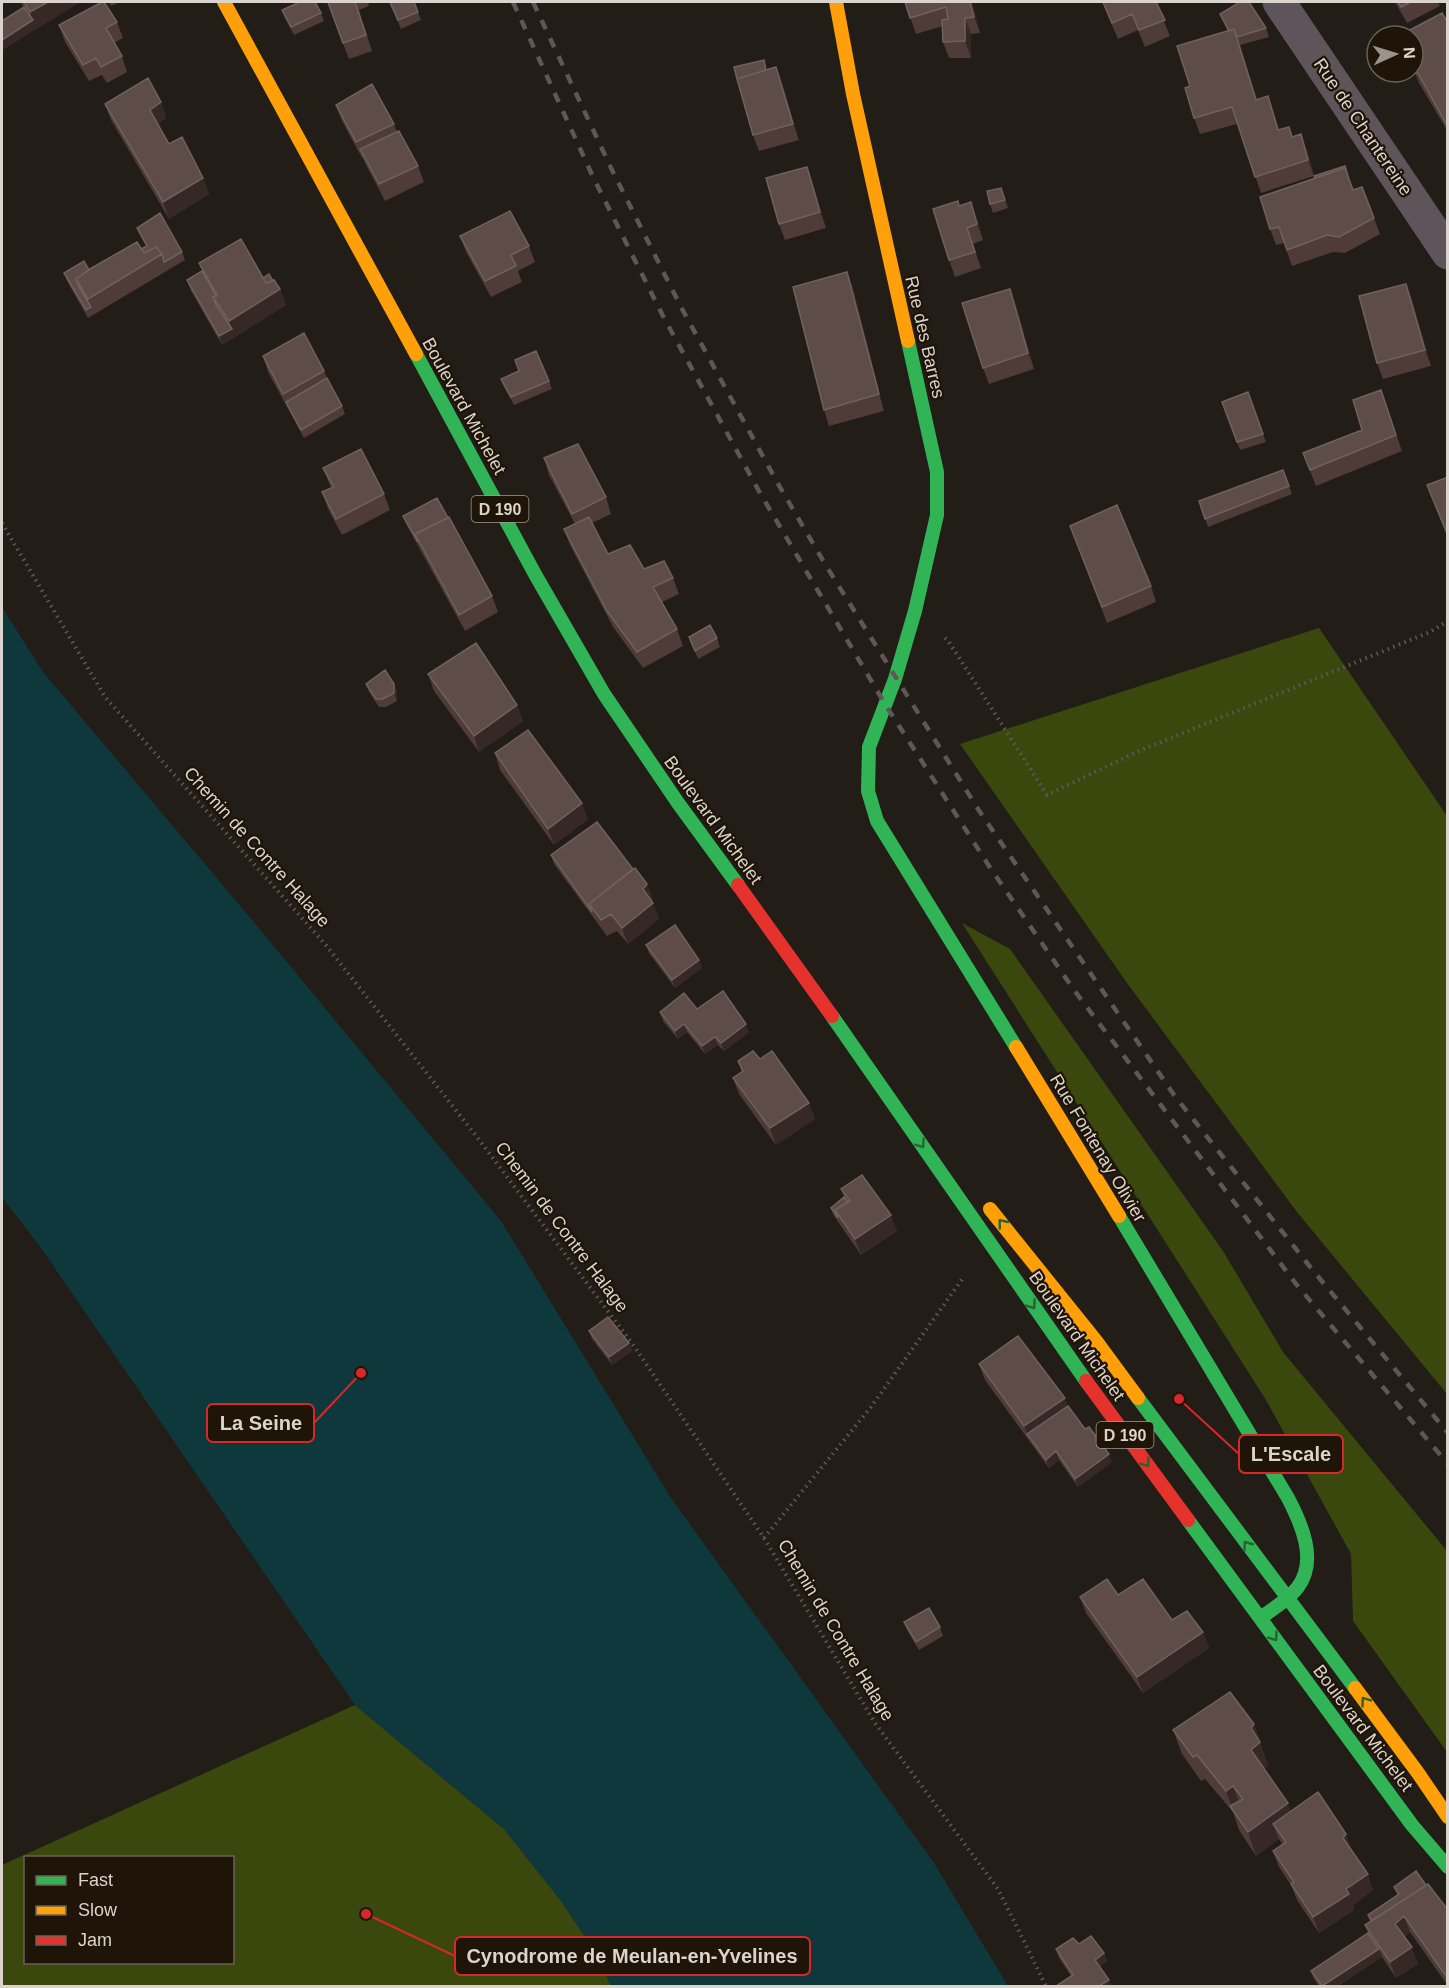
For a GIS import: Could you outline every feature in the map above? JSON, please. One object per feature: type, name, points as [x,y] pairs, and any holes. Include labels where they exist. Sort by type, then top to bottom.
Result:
[{"type":"main road","name":"Boulevard Michelet","points":[[224,2],[530,565],[604,694],[678,802],[816,993],[1071,1361],[1412,1825],[1448,1867]]},
{"type":"main road","name":"Rue des Barres","points":[[836,2],[853,94],[937,472],[937,515],[915,611],[895,679]]},
{"type":"main road","name":"Rue Fontenay Olivier","points":[[895,679],[869,747],[868,791],[877,820],[1068,1132],[1288,1498],[1303,1528],[1308,1550],[1305,1572],[1300,1585],[1260,1618]]},
{"type":"main road","name":"Boulevard Michelet","points":[[816,993],[941,1148]]},
{"type":"main road","name":"Boulevard Michelet","points":[[978,1194],[1096,1341],[1418,1773],[1448,1817]]},
{"type":"street","name":"Rue de Chantereine","points":[[1279,2],[1448,253]]},
{"type":"path","name":"Chemin de Contre Halage","points":[[2,524],[105,697],[325,944],[477,1137],[634,1347],[764,1538],[875,1723],[998,1889],[1046,1986]]},
{"type":"path","points":[[915,611],[949,642],[1047,795],[1139,751],[1430,632],[1448,621]]},
{"type":"path","points":[[764,1538],[871,1407],[963,1278]]},
{"type":"green space","points":[[1319,628],[1447,816],[1447,1394],[1297,1212],[1127,983],[960,744]]},
{"type":"green space","points":[[962,923],[1010,949],[1223,1251],[1283,1352],[1447,1551],[1447,1752],[1353,1621],[1351,1554],[1266,1400]]},
{"type":"green space","points":[[355,1705],[504,1829],[562,1902],[597,1955],[611,1986],[2,1986],[2,1865]]},
{"type":"water","points":[[2,607],[43,672],[501,1221],[671,1498],[934,1863],[1008,1986],[611,1986],[597,1955],[562,1902],[504,1829],[355,1705],[41,1248],[2,1197]]},
{"type":"building","points":[[24,2],[48,2],[30,12]]},
{"type":"building","points":[[102,2],[117,22],[106,28],[122,56],[101,67],[96,58],[83,65],[59,25]]},
{"type":"building","points":[[300,2],[315,2],[321,13],[291,27],[282,10]]},
{"type":"building","points":[[328,2],[355,2],[366,35],[343,43]]},
{"type":"building","points":[[390,2],[414,2],[418,12],[398,20]]},
{"type":"building","points":[[905,2],[970,2],[974,17],[965,18],[965,41],[943,42],[942,20],[948,19],[946,7],[910,18]]},
{"type":"building","points":[[1103,2],[1156,2],[1165,20],[1139,30],[1132,14],[1112,23]]},
{"type":"building","points":[[1240,2],[1249,2],[1266,28],[1237,37],[1234,29],[1229,31],[1220,14]]},
{"type":"building","points":[[1398,2],[1411,2],[1401,7]]},
{"type":"building","points":[[24,7],[33,20],[2,40],[2,21]]},
{"type":"building","points":[[1442,13],[1448,23],[1448,127],[1424,84],[1425,24],[1421,24]]},
{"type":"building","points":[[1234,29],[1256,100],[1268,96],[1278,130],[1289,127],[1292,137],[1301,134],[1308,160],[1255,177],[1232,107],[1194,118],[1185,88],[1190,86],[1177,46]]},
{"type":"building","points":[[764,60],[766,70],[737,79],[734,67]]},
{"type":"building","points":[[776,67],[793,124],[753,135],[737,79]]},
{"type":"building","points":[[148,78],[161,102],[150,110],[169,144],[182,137],[203,178],[163,202],[105,104]]},
{"type":"building","points":[[372,84],[394,124],[356,142],[336,105]]},
{"type":"building","points":[[399,131],[418,166],[379,184],[360,149]]},
{"type":"building","points":[[1345,166],[1348,176],[1345,168],[1315,178],[1314,176]]},
{"type":"building","points":[[807,167],[820,212],[779,224],[766,178]]},
{"type":"building","points":[[1345,168],[1353,190],[1362,187],[1374,218],[1339,237],[1327,235],[1287,250],[1279,227],[1270,229],[1260,197]]},
{"type":"building","points":[[1001,188],[1005,200],[990,204],[987,191]]},
{"type":"building","points":[[958,201],[959,206],[971,202],[977,224],[967,228],[975,252],[949,260],[933,209]]},
{"type":"building","points":[[510,211],[529,246],[511,255],[516,266],[485,281],[460,236]]},
{"type":"building","points":[[160,213],[182,252],[164,262],[162,254],[156,247],[144,253],[141,249],[147,246],[137,228]]},
{"type":"building","points":[[241,239],[266,283],[274,280],[280,289],[229,321],[213,297],[217,295],[199,263]]},
{"type":"building","points":[[137,242],[144,253],[156,247],[162,254],[88,299],[76,279]]},
{"type":"building","points":[[84,261],[89,270],[76,279],[91,307],[86,310],[64,273]]},
{"type":"building","points":[[202,271],[216,296],[213,297],[216,305],[232,329],[219,336],[187,280]]},
{"type":"building","points":[[847,272],[879,394],[824,410],[793,287]]},
{"type":"building","points":[[269,274],[273,281],[266,283],[263,278]]},
{"type":"building","points":[[1406,284],[1425,350],[1377,363],[1359,296]]},
{"type":"building","points":[[1010,289],[1028,353],[983,368],[962,303]]},
{"type":"building","points":[[304,333],[324,371],[283,394],[263,356]]},
{"type":"building","points":[[536,351],[549,381],[511,397],[501,379],[519,371],[515,360]]},
{"type":"building","points":[[327,378],[342,406],[301,430],[286,402]]},
{"type":"building","points":[[1381,390],[1396,435],[1310,470],[1303,453],[1362,430],[1353,400]]},
{"type":"building","points":[[1248,392],[1263,434],[1237,442],[1222,402]]},
{"type":"building","points":[[578,444],[606,497],[572,514],[544,458]]},
{"type":"building","points":[[361,449],[384,494],[336,519],[322,492],[334,487],[323,468]]},
{"type":"building","points":[[1283,470],[1289,486],[1205,519],[1199,501]]},
{"type":"building","points":[[1448,477],[1448,536],[1427,485]]},
{"type":"building","points":[[437,498],[448,518],[415,534],[418,542],[403,516]]},
{"type":"building","points":[[1117,505],[1151,586],[1102,607],[1070,526]]},
{"type":"building","points":[[449,517],[492,596],[459,615],[415,534]]},
{"type":"building","points":[[589,517],[608,554],[630,545],[644,569],[664,561],[673,578],[653,587],[677,629],[637,652],[607,611],[564,529]]},
{"type":"building","points":[[710,625],[717,638],[695,651],[689,637]]},
{"type":"building","points":[[476,643],[517,705],[474,736],[428,674]]},
{"type":"building","points":[[385,670],[394,684],[394,693],[383,699],[376,699],[366,684]]},
{"type":"building","points":[[528,730],[582,803],[548,829],[495,753]]},
{"type":"building","points":[[597,822],[633,869],[589,904],[592,912],[551,855]]},
{"type":"building","points":[[635,868],[647,884],[643,889],[653,903],[622,928],[611,914],[601,920],[589,904]]},
{"type":"building","points":[[675,925],[699,960],[672,980],[646,945]]},
{"type":"building","points":[[723,991],[746,1024],[721,1043],[715,1037],[702,1046],[684,1024],[675,1031],[660,1012],[684,993],[697,1009]]},
{"type":"building","points":[[753,1051],[760,1059],[772,1051],[809,1103],[770,1128],[733,1078],[743,1071],[738,1061]]},
{"type":"building","points":[[862,1175],[891,1215],[855,1239],[835,1210],[850,1201],[841,1189]]},
{"type":"building","points":[[844,1197],[848,1202],[835,1210],[838,1218],[831,1208]]},
{"type":"building","points":[[608,1317],[629,1343],[609,1357],[589,1331]]},
{"type":"building","points":[[1018,1336],[1065,1398],[1024,1426],[979,1364]]},
{"type":"building","points":[[1068,1406],[1085,1429],[1089,1427],[1109,1454],[1075,1479],[1056,1451],[1046,1460],[1027,1434]]},
{"type":"building","points":[[1107,1579],[1118,1595],[1143,1579],[1172,1620],[1187,1611],[1203,1632],[1137,1677],[1080,1597]]},
{"type":"building","points":[[929,1608],[940,1627],[916,1642],[904,1622]]},
{"type":"building","points":[[1230,1692],[1254,1724],[1251,1728],[1260,1742],[1251,1750],[1288,1803],[1248,1832],[1230,1806],[1243,1799],[1233,1786],[1226,1791],[1197,1755],[1193,1757],[1173,1730]]},
{"type":"building","points":[[1318,1792],[1346,1834],[1343,1838],[1368,1874],[1346,1889],[1349,1894],[1313,1917],[1291,1884],[1294,1882],[1273,1851],[1286,1842],[1273,1824]]},
{"type":"building","points":[[1416,1871],[1426,1885],[1372,1921],[1368,1915],[1399,1894],[1394,1887]]},
{"type":"building","points":[[1428,1884],[1448,1910],[1448,1975],[1446,1976],[1404,1916],[1395,1924],[1412,1947],[1390,1962],[1365,1925]]},
{"type":"building","points":[[1368,1933],[1379,1949],[1322,1986],[1311,1971]]},
{"type":"building","points":[[1091,1936],[1104,1953],[1095,1960],[1109,1980],[1099,1986],[1056,1986],[1073,1975],[1056,1949],[1073,1938],[1079,1944]]},
{"type":"railway","points":[[513,2],[593,177],[664,318],[760,493],[885,704],[989,866],[1074,990],[1296,1284],[1448,1464]]},
{"type":"railway","points":[[533,2],[612,170],[681,307],[777,482],[825,564],[978,809],[1174,1095],[1311,1268],[1448,1433]]},
{"type":"traffic: fast","points":[[908,341],[937,472],[937,515],[915,611],[895,679],[869,747],[868,791],[877,821],[1016,1047]]},
{"type":"traffic: fast","points":[[416,354],[536,576],[604,694],[678,803],[738,885]]},
{"type":"traffic: fast","points":[[832,1016],[1086,1381]]},
{"type":"traffic: fast","points":[[1119,1216],[1288,1498],[1298,1519],[1307,1554],[1304,1576],[1291,1595],[1266,1614]]},
{"type":"traffic: fast","points":[[1138,1398],[1355,1688]]},
{"type":"traffic: fast","points":[[1188,1520],[1412,1825],[1448,1867]]},
{"type":"traffic: slow","points":[[224,2],[416,354]]},
{"type":"traffic: slow","points":[[836,2],[853,94],[908,341]]},
{"type":"traffic: slow","points":[[1016,1047],[1119,1216]]},
{"type":"traffic: slow","points":[[990,1209],[1096,1341],[1138,1398]]},
{"type":"traffic: slow","points":[[1355,1688],[1448,1817]]},
{"type":"traffic: jam","points":[[738,885],[832,1016]]},
{"type":"traffic: jam","points":[[1086,1381],[1188,1520]]},
{"type":"place","name":"La Seine","points":[[361,1373]]},
{"type":"place","name":"L'Escale","points":[[1179,1399]]},
{"type":"place","name":"Cynodrome de Meulan-en-Yvelines","points":[[366,1914]]}]
